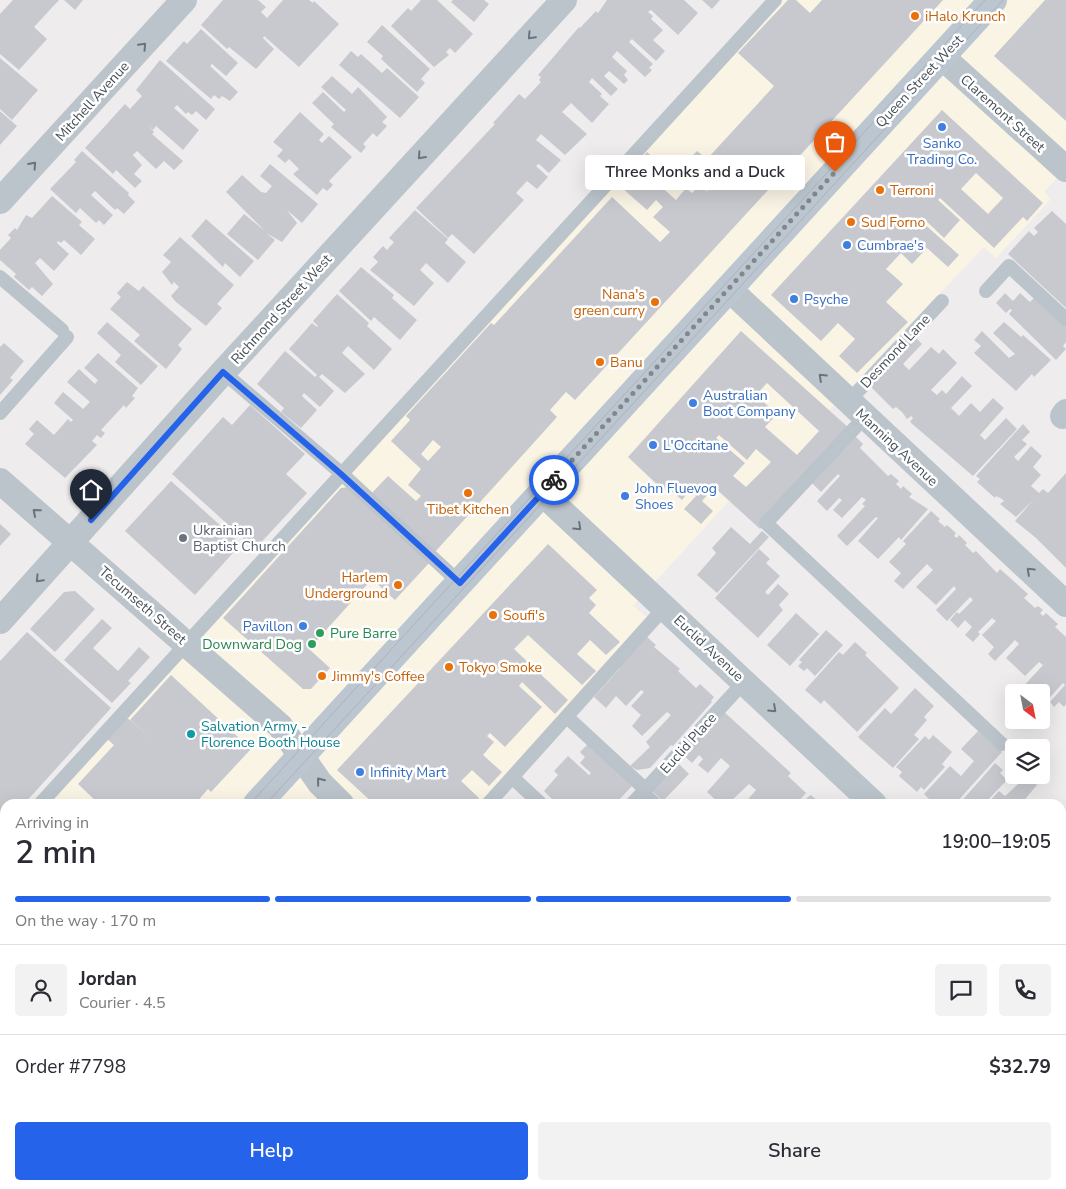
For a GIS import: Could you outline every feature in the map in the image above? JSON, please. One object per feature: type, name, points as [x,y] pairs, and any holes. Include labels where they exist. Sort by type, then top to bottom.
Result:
[{"type":"main road","name":"Queen Street West","points":[[262,799],[993,0]]},
{"type":"street","name":"Mitchell Avenue","points":[[0,201],[184,0]]},
{"type":"street","name":"Richmond Street West","points":[[0,621],[72,543],[223,372],[564,0]]},
{"type":"street","name":"Claremont Street","points":[[941,56],[1066,169]]},
{"type":"street","name":"Manning Avenue","points":[[729,289],[856,410],[1066,604]]},
{"type":"street","name":"Tecumseth Street","points":[[0,481],[280,726],[320,783],[336,799]]},
{"type":"street","name":"Euclid Avenue","points":[[542,493],[869,799]]},
{"type":"lane","points":[[45,799],[775,0]]},
{"type":"lane","points":[[986,291],[1010,266],[1066,319]]},
{"type":"lane","points":[[0,277],[65,333],[0,413]]},
{"type":"lane","name":"Desmond Lane","points":[[942,301],[766,523],[1002,744]]},
{"type":"lane","points":[[223,372],[341,474],[460,583]]},
{"type":"lane","points":[[493,799],[665,607]]},
{"type":"lane","name":"Euclid Place","points":[[637,799],[744,682]]},
{"type":"lane","points":[[567,718],[651,799]]},
{"type":"lane","points":[[513,778],[535,799]]},
{"type":"shaded area","points":[[769,0],[1066,0],[1066,168],[1044,192],[1051,199],[996,258],[984,247],[829,410],[836,445],[760,529],[729,501],[633,606],[650,620],[485,799],[38,799]]},
{"type":"building","points":[[13,0],[59,0],[34,27],[47,39],[19,70],[0,54],[0,14]]},
{"type":"building","points":[[64,0],[83,0],[75,10]]},
{"type":"building","points":[[223,0],[258,0],[266,7],[261,12],[267,18],[283,0],[309,0],[313,3],[314,1],[339,24],[299,67],[264,36],[263,38],[274,49],[256,69],[229,47],[227,49],[201,25]]},
{"type":"building","points":[[421,0],[437,0],[473,34],[455,53],[450,48],[446,52],[449,55],[434,67],[391,26],[408,8],[411,11]]},
{"type":"building","points":[[453,0],[484,0],[489,4],[474,22],[451,2]]},
{"type":"building","points":[[607,0],[684,0],[698,13],[678,35],[651,10],[648,12],[653,16],[651,19],[663,30],[653,40],[665,51],[656,61],[632,39],[629,42],[653,64],[649,68],[652,70],[645,77],[617,51],[612,57],[627,71],[624,75],[628,80],[624,84],[609,71],[604,76],[618,89],[611,96],[592,78],[589,82],[602,94],[600,96],[609,104],[592,123],[571,103],[562,112],[587,134],[565,155],[541,134],[536,140],[561,160],[549,173],[539,164],[536,166],[548,177],[537,189],[527,181],[516,193],[524,200],[474,254],[452,234],[448,238],[416,208],[495,124],[493,123],[519,94],[525,99],[541,82],[539,80],[541,77],[538,75],[579,27],[596,11],[598,13]]},
{"type":"building","points":[[702,0],[720,0],[712,9]]},
{"type":"building","points":[[788,0],[796,0],[810,13],[822,0],[943,0],[575,400],[566,392],[550,410],[557,417],[435,552],[371,494],[388,476],[416,501],[421,496],[408,485],[421,469],[391,441],[410,420],[406,416],[491,323],[494,325],[612,197],[660,242],[670,232],[653,217],[663,207],[656,200],[647,210],[622,188],[640,167],[637,164],[647,152],[666,170],[655,181],[676,200],[686,188],[692,193],[699,185],[707,191],[713,185],[687,161],[697,151],[707,159],[774,86],[738,53]],"holes":[[[433,440],[441,447],[428,461],[421,454]]]},
{"type":"building","points":[[1045,0],[1066,0],[1066,121],[994,56]]},
{"type":"building","points":[[382,25],[430,69],[421,79],[425,83],[417,92],[381,59],[383,56],[367,42]]},
{"type":"building","points":[[201,29],[238,63],[226,76],[212,64],[210,66],[238,92],[230,101],[222,96],[219,99],[214,95],[211,99],[166,61],[184,41],[187,44]]},
{"type":"building","points":[[351,51],[358,57],[361,54],[382,73],[387,68],[419,97],[400,118],[339,65]]},
{"type":"building","points":[[0,58],[38,90],[12,120],[0,109]]},
{"type":"building","points":[[160,60],[215,109],[206,120],[196,111],[192,115],[188,112],[186,114],[177,105],[174,108],[199,130],[183,150],[156,126],[153,130],[147,124],[154,132],[152,134],[183,161],[174,170],[164,161],[156,169],[137,151],[133,155],[131,153],[142,165],[134,174],[142,181],[135,188],[116,170],[113,174],[85,148],[125,104],[130,109],[142,96],[136,90]]},
{"type":"building","points":[[332,76],[352,94],[358,87],[387,117],[382,122],[387,126],[377,137],[373,133],[363,144],[366,147],[361,153],[331,127],[334,124],[312,103],[323,92],[344,112],[346,110],[321,87]]},
{"type":"building","points":[[942,110],[1043,203],[1027,221],[1023,217],[994,248],[940,198],[938,200],[960,220],[944,238],[923,218],[921,221],[959,255],[948,267],[927,248],[912,264],[901,253],[886,269],[903,284],[886,302],[908,322],[857,373],[839,356],[855,339],[838,323],[821,341],[771,295]],"holes":[[[976,173],[1003,198],[988,214],[961,189]]]},
{"type":"building","points":[[0,111],[17,126],[0,145]]},
{"type":"building","points":[[300,112],[324,134],[319,140],[322,143],[329,136],[352,157],[329,181],[333,185],[327,191],[323,188],[317,195],[293,174],[299,169],[289,159],[285,163],[277,156],[283,150],[273,142]]},
{"type":"building","points":[[82,151],[129,193],[128,195],[135,202],[124,214],[117,208],[115,210],[95,191],[91,195],[113,215],[104,225],[99,220],[96,223],[80,208],[76,213],[50,189],[76,162],[74,160]]},
{"type":"building","points":[[270,164],[318,204],[302,223],[287,210],[297,223],[282,242],[266,233],[275,240],[258,260],[227,234],[244,214],[265,231],[226,192],[242,175],[261,192],[266,193],[272,186],[260,176]]},
{"type":"building","points":[[52,196],[82,222],[79,225],[95,239],[81,255],[64,240],[61,243],[58,241],[57,243],[69,254],[54,271],[40,258],[35,263],[53,284],[42,296],[32,287],[29,290],[14,277],[16,274],[0,260],[0,250],[11,238],[8,235],[15,228],[17,230],[26,215],[32,218]]},
{"type":"building","points":[[415,210],[448,239],[445,243],[466,262],[448,283],[426,263],[420,270],[434,283],[414,306],[370,270],[378,262],[373,257],[383,246],[387,250],[394,242],[389,238]]},
{"type":"building","points":[[1052,211],[1066,224],[1066,308],[1008,254],[1029,231],[1034,236],[1038,232],[1034,228]]},
{"type":"building","points":[[206,219],[254,261],[240,277],[225,263],[223,267],[191,236]]},
{"type":"building","points":[[180,237],[234,285],[217,304],[222,308],[206,326],[171,296],[179,287],[174,282],[172,285],[162,272],[171,262],[163,255]]},
{"type":"building","points":[[361,267],[394,295],[392,298],[417,320],[400,340],[374,317],[371,321],[339,291]]},
{"type":"building","points":[[127,282],[139,291],[143,286],[192,329],[178,345],[182,349],[166,369],[134,341],[140,335],[110,309],[121,297],[117,293]]},
{"type":"building","points":[[1005,293],[1013,301],[1020,293],[1030,302],[1034,298],[1066,322],[1066,342],[1063,346],[1066,349],[1056,360],[1009,314],[1012,310],[1010,309],[1006,313],[996,303]]},
{"type":"building","points":[[337,294],[369,323],[367,326],[392,349],[374,370],[348,346],[342,353],[365,374],[345,393],[322,374],[319,377],[334,391],[320,407],[304,393],[302,396],[317,410],[301,428],[281,412],[284,408],[257,384],[285,351],[315,377],[317,375],[289,349],[312,323],[318,326],[313,321]]},
{"type":"building","points":[[107,322],[158,366],[141,385],[115,362],[121,355],[97,333]]},
{"type":"building","points":[[1004,322],[1021,337],[1023,335],[1051,360],[1034,377],[1032,374],[1016,391],[974,353],[981,346],[974,340],[982,331],[1009,358],[1015,354],[993,333]]},
{"type":"building","points":[[741,331],[850,429],[760,529],[714,487],[702,501],[713,511],[701,524],[684,509],[696,496],[690,490],[682,500],[667,487],[664,491],[628,457]],"holes":[[[767,383],[819,431],[797,455],[765,427],[777,414],[756,395]],[[719,435],[747,460],[756,449],[771,462],[746,487],[733,476],[745,463],[716,438]]]},
{"type":"building","points":[[912,334],[922,344],[903,364],[909,370],[931,347],[939,354],[943,349],[957,363],[931,390],[937,395],[942,390],[946,394],[962,376],[972,386],[951,408],[959,416],[971,403],[980,412],[993,398],[1004,408],[980,435],[985,440],[1006,418],[1017,429],[973,476],[910,422],[913,418],[911,416],[907,419],[896,407],[893,409],[866,382]]},
{"type":"building","points":[[4,343],[24,361],[10,378],[13,380],[0,395],[0,347]]},
{"type":"building","points":[[98,353],[138,388],[132,396],[135,398],[126,408],[124,405],[101,430],[105,433],[101,438],[97,435],[92,441],[97,445],[65,478],[25,444],[34,434],[29,429],[37,420],[54,435],[68,419],[71,422],[73,420],[54,403],[63,392],[83,409],[90,402],[67,382],[79,369],[95,384],[98,380],[84,368]]},
{"type":"building","points":[[250,405],[305,454],[286,474],[307,493],[255,549],[172,474],[223,417],[232,425]]},
{"type":"building","points":[[1023,424],[1030,432],[1022,440],[1027,444],[1014,457],[1018,461],[1031,446],[1042,456],[1033,467],[1041,475],[1031,486],[1039,493],[1043,489],[1048,493],[1066,473],[1066,568],[1036,538],[1015,521],[1034,499],[1016,517],[1000,504],[1004,501],[1002,499],[996,496],[995,498],[977,482],[980,479],[976,476]]},
{"type":"building","points":[[854,435],[863,444],[860,448],[888,476],[891,474],[899,481],[896,484],[901,489],[903,486],[912,494],[909,497],[928,509],[901,540],[899,537],[878,559],[858,541],[878,518],[876,517],[847,546],[837,536],[865,506],[862,504],[866,500],[862,497],[842,518],[833,510],[842,500],[839,498],[827,511],[817,501],[840,476],[838,474],[821,492],[808,479]]},
{"type":"building","name":"Ukrainian Baptist Church","points":[[171,481],[241,544],[195,595],[125,531]]},
{"type":"building","points":[[350,487],[429,563],[395,600],[372,579],[309,649],[330,668],[311,689],[303,689],[223,618],[341,488]]},
{"type":"building","points":[[931,511],[940,519],[938,521],[945,527],[947,525],[956,533],[954,536],[957,538],[959,535],[967,543],[965,545],[973,553],[976,551],[997,573],[1000,569],[1028,594],[1024,598],[1035,608],[1038,606],[1043,610],[1040,613],[1043,616],[1046,613],[1058,624],[1055,627],[1066,637],[1066,704],[1064,707],[1059,702],[1054,707],[1050,702],[1065,685],[1063,683],[1050,697],[1050,684],[1026,684],[1043,665],[1039,662],[1025,676],[1006,658],[1019,644],[1015,640],[995,661],[988,654],[994,647],[982,635],[996,621],[992,618],[978,632],[980,634],[973,642],[965,635],[972,627],[965,620],[958,628],[950,620],[973,600],[970,597],[947,621],[936,610],[956,589],[954,586],[936,605],[916,587],[933,570],[927,564],[903,589],[894,581],[901,573],[889,562],[906,544],[903,541]]},
{"type":"building","points":[[0,524],[11,534],[0,546]]},
{"type":"building","points":[[731,527],[750,544],[762,531],[769,537],[717,593],[697,575],[716,553],[712,548]]},
{"type":"building","points":[[548,544],[597,590],[589,598],[596,605],[589,613],[620,642],[606,655],[590,640],[577,654],[596,671],[582,685],[528,635],[514,649],[568,700],[555,714],[522,682],[519,686],[542,707],[505,747],[490,733],[487,736],[494,742],[483,755],[502,772],[489,786],[472,770],[461,781],[478,799],[369,799],[337,770]]},
{"type":"building","points":[[759,549],[770,559],[766,563],[780,576],[765,592],[768,595],[778,584],[789,594],[779,605],[783,610],[758,638],[715,598]]},
{"type":"building","points":[[75,591],[95,609],[55,652],[30,629],[64,592]]},
{"type":"building","points":[[796,613],[819,634],[790,666],[767,645]]},
{"type":"building","points":[[102,619],[112,628],[93,648],[118,671],[139,647],[150,657],[128,681],[131,683],[112,703],[64,660]]},
{"type":"building","points":[[826,630],[843,645],[815,676],[807,668],[804,671],[798,666],[802,662],[799,660]]},
{"type":"building","points":[[27,632],[111,708],[29,799],[0,799],[0,661]]},
{"type":"building","points":[[642,636],[645,639],[647,637],[656,645],[654,647],[680,669],[678,671],[696,688],[700,684],[714,697],[712,702],[673,746],[671,745],[650,768],[637,770],[630,766],[650,747],[646,742],[671,715],[667,712],[642,736],[632,726],[641,715],[631,706],[644,692],[641,690],[626,706],[616,696],[606,708],[594,697],[620,668],[616,665]]},
{"type":"building","points":[[855,642],[867,653],[865,655],[899,688],[857,732],[824,700],[821,704],[805,690],[839,652],[843,655]]},
{"type":"building","points":[[171,675],[251,749],[211,792],[208,789],[199,799],[94,799],[78,784],[114,745],[107,739],[126,717],[155,741],[130,720]]},
{"type":"building","points":[[915,688],[934,706],[924,717],[927,720],[914,735],[919,739],[893,768],[858,737],[885,708],[891,714]]},
{"type":"building","points":[[722,710],[791,773],[788,776],[806,793],[801,799],[748,799],[756,790],[749,784],[733,799],[715,799],[707,792],[730,766],[721,758],[708,773],[698,765],[703,759],[699,755],[692,763],[683,755]]},
{"type":"building","points":[[978,731],[1002,752],[960,799],[929,799],[924,794],[950,766],[961,776],[974,761],[961,749]]},
{"type":"building","points":[[933,735],[952,752],[942,764],[945,767],[924,790],[921,787],[917,792],[899,776],[902,772],[896,767],[925,736],[929,740]]},
{"type":"building","points":[[588,744],[633,785],[620,799],[552,799],[544,791],[558,775],[554,771],[568,756],[589,775],[591,773],[580,763],[585,757],[580,752]]},
{"type":"building","points":[[678,763],[689,774],[665,799],[661,799],[651,790]]},
{"type":"building","points":[[995,763],[1003,770],[1000,773],[1005,778],[1005,782],[989,799],[963,799]]},
{"type":"building","points":[[1018,784],[1037,785],[1025,799],[992,799],[999,791],[1005,796]]},
{"type":"building","points":[[811,795],[815,799],[806,799]]},
{"type":"tram line","points":[[255,799],[985,0]]},
{"type":"tram line","points":[[271,799],[1003,0]]},
{"type":"way so far","points":[[554,480],[835,172]]},
{"type":"place","name":"iHalo Krunch","points":[[915,16]]},
{"type":"place","name":"Sanko Trading Co.","points":[[942,127]]},
{"type":"place","name":"Three Monks and a Duck","points":[[835,172]]},
{"type":"place","name":"Terroni","points":[[880,190]]},
{"type":"place","name":"Sud Forno","points":[[851,222]]},
{"type":"place","name":"Cumbrae's","points":[[847,245]]},
{"type":"place","name":"Psyche","points":[[794,299]]},
{"type":"place","name":"Nana's green curry","points":[[655,302]]},
{"type":"place","name":"Banu","points":[[600,362]]},
{"type":"place","name":"Australian Boot Company","points":[[693,403]]},
{"type":"place","name":"L'Occitane","points":[[653,445]]},
{"type":"place","name":"Tibet Kitchen","points":[[468,493]]},
{"type":"place","name":"John Fluevog Shoes","points":[[625,496]]},
{"type":"place","name":"Ukrainian Baptist Church","points":[[183,538]]},
{"type":"place","name":"Harlem Underground","points":[[398,585]]},
{"type":"place","name":"Soufi's","points":[[493,615]]},
{"type":"place","name":"Pavillon","points":[[303,626]]},
{"type":"place","name":"Pure Barre","points":[[320,633]]},
{"type":"place","name":"Downward Dog","points":[[312,644]]},
{"type":"place","name":"Tokyo Smoke","points":[[449,667]]},
{"type":"place","name":"Jimmy's Coffee","points":[[322,676]]},
{"type":"place","name":"Salvation Army - Florence Booth House","points":[[191,734]]},
{"type":"place","name":"Infinity Mart","points":[[360,772]]},
{"type":"route","points":[[91,520],[223,372],[341,474],[460,583],[554,480]]}]
